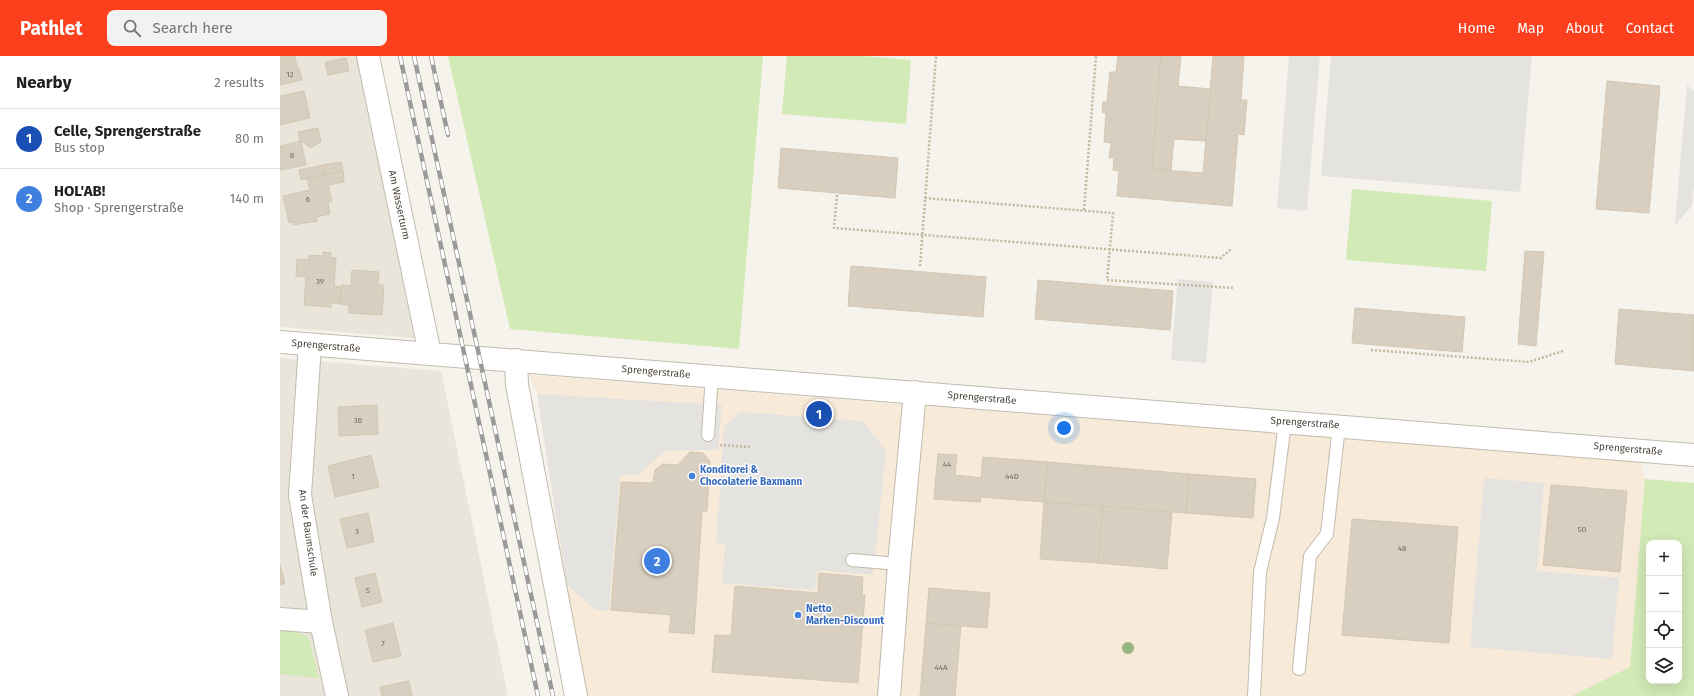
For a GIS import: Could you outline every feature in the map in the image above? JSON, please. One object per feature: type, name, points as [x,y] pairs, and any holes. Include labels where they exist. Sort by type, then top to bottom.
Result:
[{"type":"street","name":"Am Wasserturm","points":[[368,56],[430,354]]},
{"type":"street","name":"Sprengerstraße","points":[[280,342],[1694,455]]},
{"type":"street","name":"An der Baumschule","points":[[310,345],[300,495],[321,622],[337,696]]},
{"type":"street","points":[[516,360],[517,385],[576,696]]},
{"type":"street","points":[[889,696],[899,564],[915,392]]},
{"type":"street","points":[[280,619],[321,622]]},
{"type":"lane","points":[[708,435],[712,376]]},
{"type":"lane","points":[[1254,696],[1260,572],[1273,518],[1285,422]]},
{"type":"lane","points":[[1299,669],[1310,556],[1327,534],[1339,426]]},
{"type":"lane","points":[[852,560],[899,564]]},
{"type":"path","points":[[920,266],[936,56]]},
{"type":"path","points":[[1084,210],[1096,56]]},
{"type":"path","points":[[837,195],[834,228],[1221,258],[1230,249]]},
{"type":"path","points":[[925,198],[1113,213],[1106,280],[1233,288]]},
{"type":"path","points":[[1371,350],[1529,362],[1563,352]]},
{"type":"path","points":[[708,435],[716,445],[751,448]]},
{"type":"shaded area","points":[[280,56],[379,56],[437,340],[280,327]]},
{"type":"shaded area","points":[[1289,56],[1320,56],[1307,211],[1277,208]]},
{"type":"shaded area","points":[[1331,56],[1532,56],[1520,192],[1321,176]]},
{"type":"shaded area","points":[[1687,85],[1694,91],[1694,185],[1692,206],[1675,225]]},
{"type":"shaded area","points":[[1178,279],[1213,282],[1206,363],[1171,360]]},
{"type":"shaded area","points":[[280,358],[441,371],[508,696],[280,696]]},
{"type":"shaded area","points":[[530,375],[1641,462],[1645,479],[1630,667],[1572,696],[586,696],[575,646],[537,394]]},
{"type":"shaded area","points":[[537,394],[722,405],[718,450],[667,450],[637,475],[620,475],[609,610],[596,610],[567,585]]},
{"type":"shaded area","points":[[740,412],[863,421],[886,451],[873,575],[818,570],[815,590],[722,583],[725,544],[716,543],[724,427]]},
{"type":"shaded area","points":[[1484,478],[1544,483],[1537,571],[1619,578],[1612,659],[1470,647]]},
{"type":"green space","points":[[448,56],[763,56],[739,349],[510,329]]},
{"type":"green space","points":[[787,56],[863,56],[911,60],[906,124],[782,114]]},
{"type":"green space","points":[[1352,189],[1492,201],[1486,271],[1346,260]]},
{"type":"green space","points":[[1645,479],[1694,483],[1694,696],[1572,696],[1630,667]]},
{"type":"green space","points":[[280,630],[296,631],[309,638],[319,678],[280,674]]},
{"type":"building","points":[[280,56],[295,56],[297,68],[299,68],[302,80],[280,85]]},
{"type":"building","points":[[1118,56],[1161,56],[1152,169],[1203,173],[1213,56],[1244,56],[1241,100],[1247,100],[1244,135],[1238,134],[1232,206],[1117,196],[1119,171],[1113,170],[1114,158],[1109,158],[1111,143],[1104,142],[1106,113],[1102,112],[1103,102],[1107,102],[1110,72],[1116,72]]},
{"type":"building","points":[[1161,56],[1181,56],[1178,86],[1211,89],[1206,141],[1174,139],[1171,170],[1152,169]]},
{"type":"building","points":[[346,58],[349,71],[328,75],[325,62]]},
{"type":"building","points":[[1607,81],[1660,86],[1649,213],[1596,209]]},
{"type":"building","points":[[304,91],[310,118],[280,125],[280,96]]},
{"type":"building","points":[[318,128],[321,142],[310,148],[303,142],[300,142],[298,132]]},
{"type":"building","points":[[301,141],[306,165],[280,170],[280,146]]},
{"type":"building","points":[[781,148],[898,158],[895,198],[778,188]]},
{"type":"building","points":[[341,162],[343,171],[324,175],[323,165]]},
{"type":"building","points":[[323,165],[324,175],[301,180],[299,170]]},
{"type":"building","points":[[343,171],[344,182],[328,185],[332,201],[328,202],[330,214],[316,217],[317,221],[293,225],[293,222],[289,223],[283,196],[310,190],[307,178]]},
{"type":"building","points":[[1525,251],[1544,252],[1536,346],[1518,344]]},
{"type":"building","points":[[323,252],[331,253],[331,257],[336,258],[334,286],[342,287],[340,304],[331,303],[331,307],[304,305],[306,277],[296,276],[297,259],[309,260],[309,255],[323,256]]},
{"type":"building","points":[[851,266],[986,277],[983,317],[848,306]]},
{"type":"building","points":[[352,270],[379,272],[378,285],[384,285],[382,315],[349,313],[349,305],[340,304],[342,285],[351,286]]},
{"type":"building","points":[[1038,280],[1173,291],[1170,330],[1035,319]]},
{"type":"building","points":[[1355,308],[1465,317],[1462,352],[1352,343]]},
{"type":"building","points":[[1619,309],[1694,315],[1694,371],[1615,364]]},
{"type":"building","points":[[377,405],[378,434],[339,436],[338,407]]},
{"type":"building","points":[[690,452],[703,453],[710,461],[707,511],[702,511],[694,634],[669,632],[671,615],[611,610],[621,482],[653,483],[655,470],[663,464],[678,465]]},
{"type":"building","points":[[938,454],[957,455],[955,475],[981,478],[983,457],[1048,462],[1044,502],[981,497],[980,502],[934,499]]},
{"type":"building","points":[[371,455],[379,487],[335,497],[328,466]]},
{"type":"building","points":[[1048,462],[1189,474],[1186,513],[1044,502]]},
{"type":"building","points":[[1189,474],[1256,479],[1253,518],[1186,513]]},
{"type":"building","points":[[1551,485],[1627,491],[1620,572],[1543,565]]},
{"type":"building","points":[[1044,502],[1103,506],[1098,563],[1040,559]]},
{"type":"building","points":[[1103,506],[1172,512],[1167,569],[1098,563]]},
{"type":"building","points":[[368,513],[374,542],[347,548],[340,519]]},
{"type":"building","points":[[1352,519],[1458,527],[1449,643],[1342,635]]},
{"type":"building","points":[[280,565],[285,583],[280,585]]},
{"type":"building","points":[[375,573],[382,602],[362,607],[355,578]]},
{"type":"building","name":"Netto Marken-Discount","points":[[819,573],[863,577],[862,595],[865,595],[858,683],[712,672],[715,635],[731,636],[735,586],[818,593]]},
{"type":"building","points":[[929,588],[990,593],[987,628],[926,623]]},
{"type":"building","points":[[393,623],[401,656],[373,662],[365,630]]},
{"type":"building","points":[[926,623],[961,626],[955,696],[920,696]]},
{"type":"building","points":[[409,681],[412,696],[382,696],[380,687]]},
{"type":"railway","points":[[400,56],[538,696]]},
{"type":"railway","points":[[414,56],[553,696]]},
{"type":"railway","points":[[431,56],[448,135]]},
{"type":"place","name":"Celle, Sprengerstraße","points":[[819,414]]},
{"type":"place","name":"Konditorei & Chocolaterie Baxmann","points":[[692,476]]},
{"type":"place","name":"HOL'AB!","points":[[657,561]]},
{"type":"place","name":"Netto Marken-Discount","points":[[798,615]]}]
